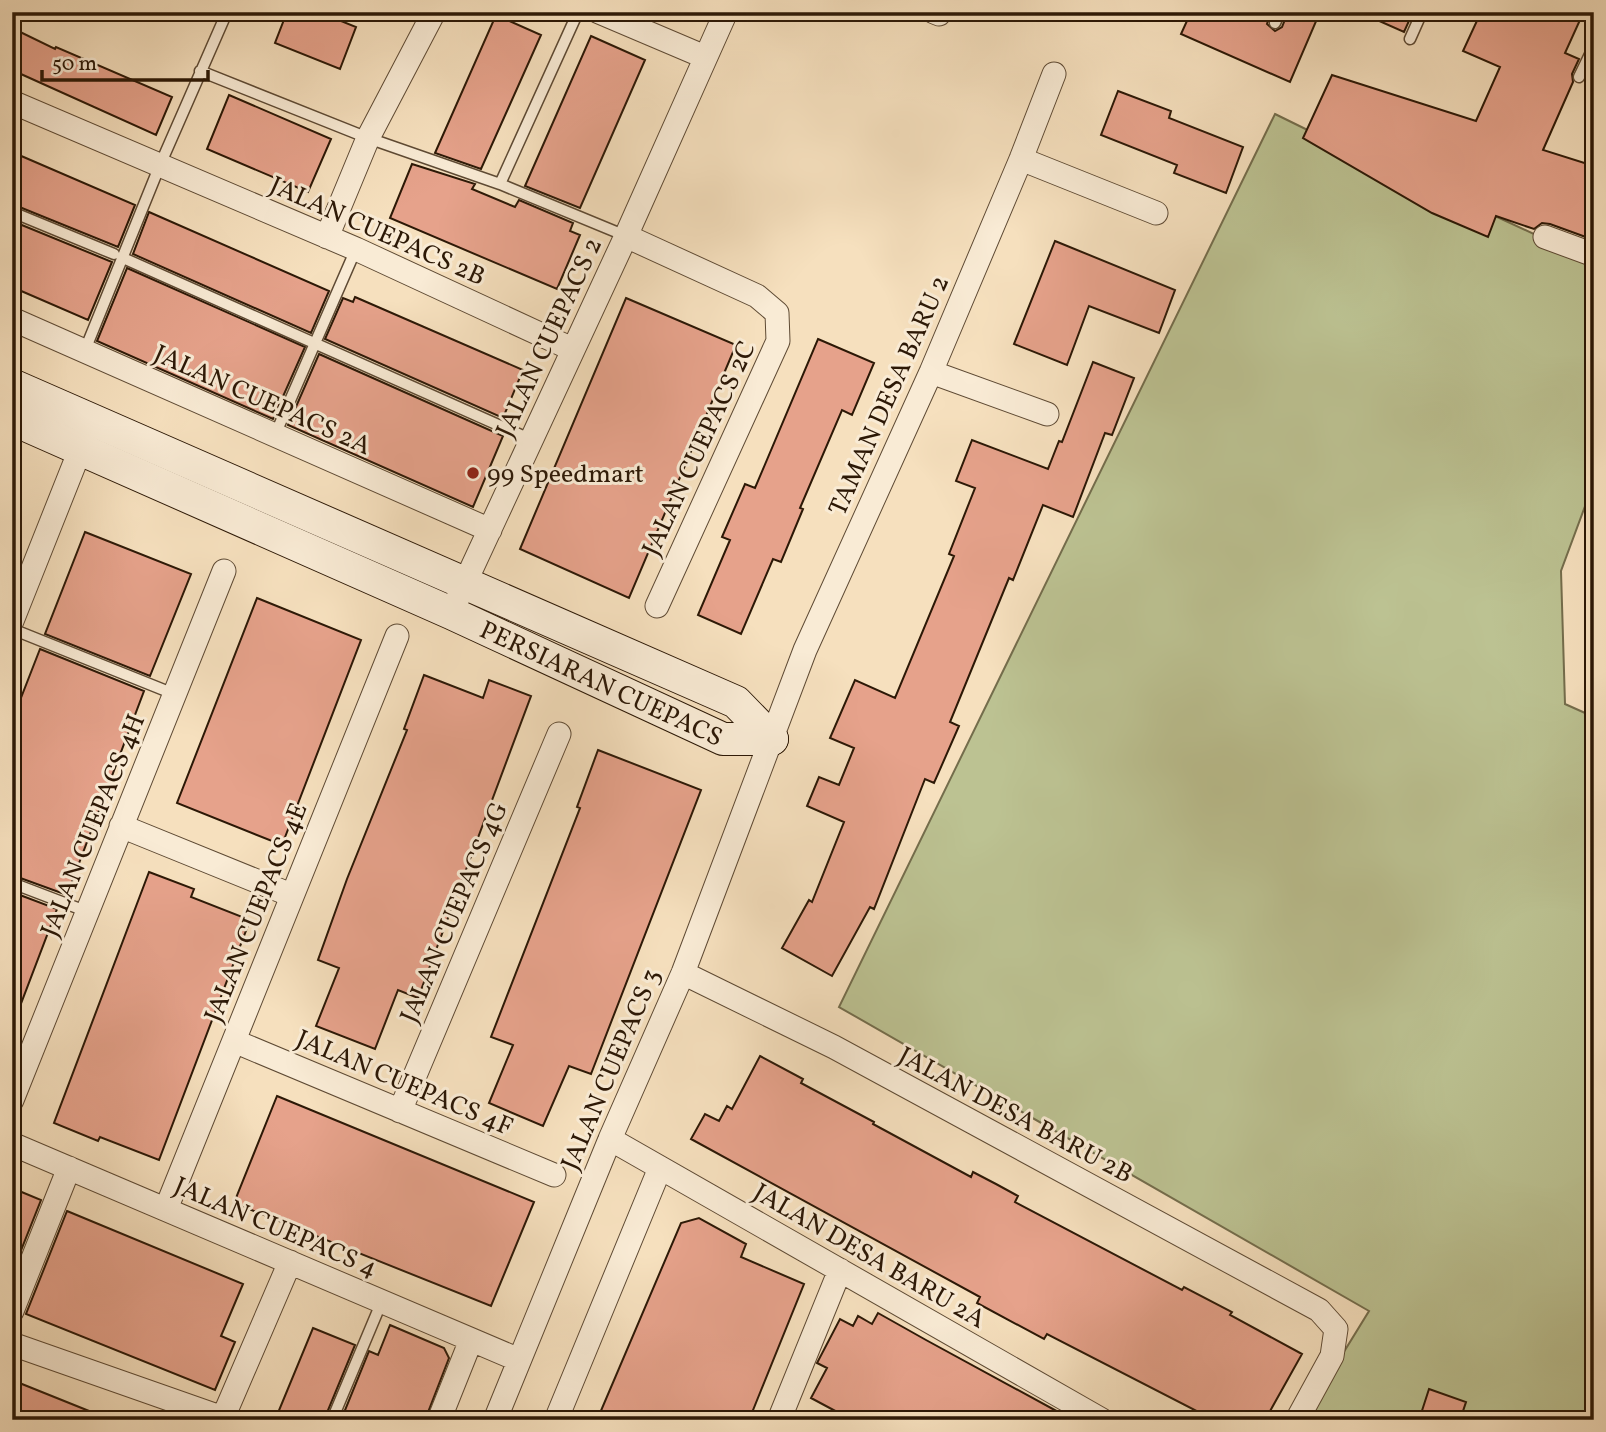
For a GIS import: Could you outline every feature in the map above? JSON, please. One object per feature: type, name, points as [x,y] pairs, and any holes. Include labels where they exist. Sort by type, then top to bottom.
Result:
[{"type":"street","points":[[327,237],[368,138],[434,12]]},
{"type":"street","points":[[599,12],[705,57]]},
{"type":"street","name":"JALAN CUEPACS 2","points":[[451,613],[626,236],[726,12]]},
{"type":"street","name":"TAMAN DESA BARU 2","points":[[772,739],[805,650],[931,372],[1054,74]]},
{"type":"street","name":"JALAN CUEPACS 2B","points":[[12,102],[356,249],[572,349]]},
{"type":"street","points":[[1021,159],[1156,213]]},
{"type":"street","name":"JALAN CUEPACS 2C","points":[[626,236],[757,296],[777,313],[778,341],[657,606]]},
{"type":"street","points":[[1545,237],[1594,255]]},
{"type":"street","name":"JALAN CUEPACS 2A","points":[[12,319],[490,530]]},
{"type":"street","points":[[931,372],[1047,414]]},
{"type":"street","name":"PERSIARAN CUEPACS","points":[[12,385],[86,434],[451,613],[723,739],[772,739]]},
{"type":"street","name":"PERSIARAN CUEPACS","points":[[12,419],[86,434],[465,582],[736,702],[772,739]]},
{"type":"street","points":[[12,621],[86,434]]},
{"type":"street","name":"JALAN CUEPACS 4H","points":[[12,1100],[223,571]]},
{"type":"street","name":"JALAN CUEPACS 4E","points":[[166,1209],[397,636]]},
{"type":"street","name":"JALAN CUEPACS 4G","points":[[400,1111],[559,734]]},
{"type":"street","name":"JALAN CUEPACS 3","points":[[495,1420],[610,1139],[682,973],[772,739]]},
{"type":"street","points":[[121,827],[291,895]]},
{"type":"street","name":"JALAN DESA BARU 2B","points":[[682,973],[834,1047],[1319,1310],[1336,1329],[1332,1356],[1297,1420]]},
{"type":"street","name":"JALAN CUEPACS 4F","points":[[234,1041],[554,1175]]},
{"type":"street","name":"JALAN DESA BARU 2A","points":[[610,1139],[1102,1420]]},
{"type":"street","name":"JALAN CUEPACS 4","points":[[12,1143],[519,1360]]},
{"type":"street","points":[[12,1311],[69,1168]]},
{"type":"street","points":[[559,1419],[660,1168]]},
{"type":"street","points":[[12,1344],[223,1419],[290,1262]]},
{"type":"street","points":[[779,1420],[840,1270]]},
{"type":"street","points":[[439,1420],[471,1340]]},
{"type":"lane","points":[[85,350],[118,256],[227,12]]},
{"type":"lane","points":[[500,184],[578,12]]},
{"type":"lane","points":[[1275,23],[1280,12]]},
{"type":"lane","points":[[1410,39],[1422,12]]},
{"type":"lane","points":[[1579,77],[1594,46]]},
{"type":"lane","points":[[201,71],[368,138],[500,184],[626,236]]},
{"type":"lane","points":[[12,212],[118,256],[531,440]]},
{"type":"lane","points":[[275,435],[356,249]]},
{"type":"lane","points":[[12,629],[174,694]]},
{"type":"lane","points":[[12,883],[89,912]]},
{"type":"lane","points":[[332,1420],[382,1301]]},
{"type":"green space","points":[[1275,114],[1387,169],[1594,262],[1594,482],[1561,571],[1565,704],[1594,717],[1594,1420],[1302,1420],[1369,1311],[839,1007]]},
{"type":"building","points":[[287,12],[319,12],[356,27],[340,69],[275,43]]},
{"type":"building","points":[[1191,12],[1271,12],[1267,24],[1275,31],[1282,27],[1288,12],[1320,12],[1290,82],[1181,34]]},
{"type":"building","points":[[1359,12],[1413,12],[1404,32]]},
{"type":"building","points":[[1481,12],[1562,12],[1580,20],[1565,53],[1579,59],[1572,74],[1573,82],[1543,150],[1594,166],[1594,240],[1550,224],[1542,223],[1534,229],[1496,216],[1488,237],[1432,213],[1303,138],[1332,75],[1476,121],[1500,67],[1463,51]]},
{"type":"building","points":[[496,15],[541,35],[481,169],[435,153]]},
{"type":"building","points":[[12,28],[55,49],[56,47],[172,97],[156,135],[12,70]]},
{"type":"building","points":[[591,36],[645,60],[580,208],[525,186]]},
{"type":"building","points":[[1118,91],[1171,111],[1169,118],[1243,147],[1226,193],[1174,173],[1177,165],[1101,135]]},
{"type":"building","points":[[229,95],[331,139],[308,192],[207,149]]},
{"type":"building","points":[[12,152],[135,205],[118,247],[12,204]]},
{"type":"building","points":[[412,164],[475,184],[472,189],[515,207],[519,200],[573,223],[570,231],[580,235],[557,289],[390,218]]},
{"type":"building","points":[[149,212],[329,291],[311,333],[133,254]]},
{"type":"building","points":[[12,221],[112,262],[88,320],[12,287]]},
{"type":"building","points":[[1055,241],[1175,290],[1159,333],[1089,306],[1067,365],[1014,344]]},
{"type":"building","points":[[127,268],[305,347],[273,419],[97,341]]},
{"type":"building","points":[[355,297],[523,370],[503,418],[325,339],[343,298],[353,302]]},
{"type":"building","points":[[626,298],[736,345],[629,598],[520,549]]},
{"type":"building","points":[[818,339],[874,363],[852,415],[842,410],[800,508],[803,509],[781,562],[773,559],[741,634],[698,615],[730,540],[722,537],[745,484],[755,488]]},
{"type":"building","points":[[319,354],[503,436],[473,507],[288,425]]},
{"type":"building","points":[[1093,362],[1134,378],[1112,435],[1105,433],[1073,517],[1043,505],[1013,580],[1009,578],[950,722],[959,726],[934,783],[925,779],[874,909],[870,907],[832,976],[782,948],[809,900],[812,902],[844,822],[807,806],[819,777],[839,785],[854,748],[830,738],[855,680],[895,698],[954,556],[949,554],[975,488],[956,481],[972,440],[1048,469],[1059,441],[1062,442]]},
{"type":"building","points":[[85,532],[191,574],[150,676],[45,634]]},
{"type":"building","points":[[257,598],[361,640],[282,845],[177,803]]},
{"type":"building","points":[[40,649],[144,691],[67,895],[12,875],[12,721]]},
{"type":"building","points":[[424,675],[483,698],[489,680],[531,696],[418,998],[398,990],[375,1049],[316,1026],[339,968],[318,960],[347,879],[407,730],[404,729]]},
{"type":"building","points":[[598,750],[701,790],[591,1074],[569,1066],[543,1126],[489,1103],[513,1045],[491,1037],[580,808],[577,807]]},
{"type":"building","points":[[149,872],[194,889],[191,897],[250,920],[159,1160],[100,1137],[98,1141],[54,1123]]},
{"type":"building","points":[[12,892],[57,909],[14,1022],[12,1022]]},
{"type":"building","points":[[760,1056],[803,1079],[801,1083],[874,1122],[873,1124],[971,1177],[973,1172],[996,1184],[1018,1196],[1015,1202],[1182,1290],[1184,1287],[1232,1312],[1230,1315],[1302,1354],[1265,1420],[1214,1420],[1047,1334],[1044,1339],[977,1303],[980,1297],[691,1139],[705,1114],[719,1121],[727,1106],[732,1109]]},
{"type":"building","points":[[277,1096],[534,1202],[491,1306],[234,1203]]},
{"type":"building","points":[[12,1188],[41,1200],[12,1273]]},
{"type":"building","points":[[67,1211],[243,1284],[221,1336],[235,1342],[215,1390],[26,1314]]},
{"type":"building","points":[[699,1218],[746,1244],[741,1257],[804,1284],[749,1420],[597,1420],[681,1223]]},
{"type":"building","points":[[878,1313],[1073,1420],[838,1420],[841,1414],[811,1398],[827,1368],[817,1363],[840,1319],[853,1326],[858,1316],[872,1324]]},
{"type":"building","points":[[390,1325],[444,1348],[449,1358],[425,1420],[341,1420],[369,1351],[378,1355]]},
{"type":"building","points":[[313,1328],[355,1345],[324,1420],[275,1420]]},
{"type":"building","points":[[12,1380],[109,1419],[109,1420],[12,1420]]},
{"type":"building","points":[[1429,1389],[1466,1402],[1460,1420],[1419,1420]]},
{"type":"place","name":"99 Speedmart","points":[[473,473]]}]
